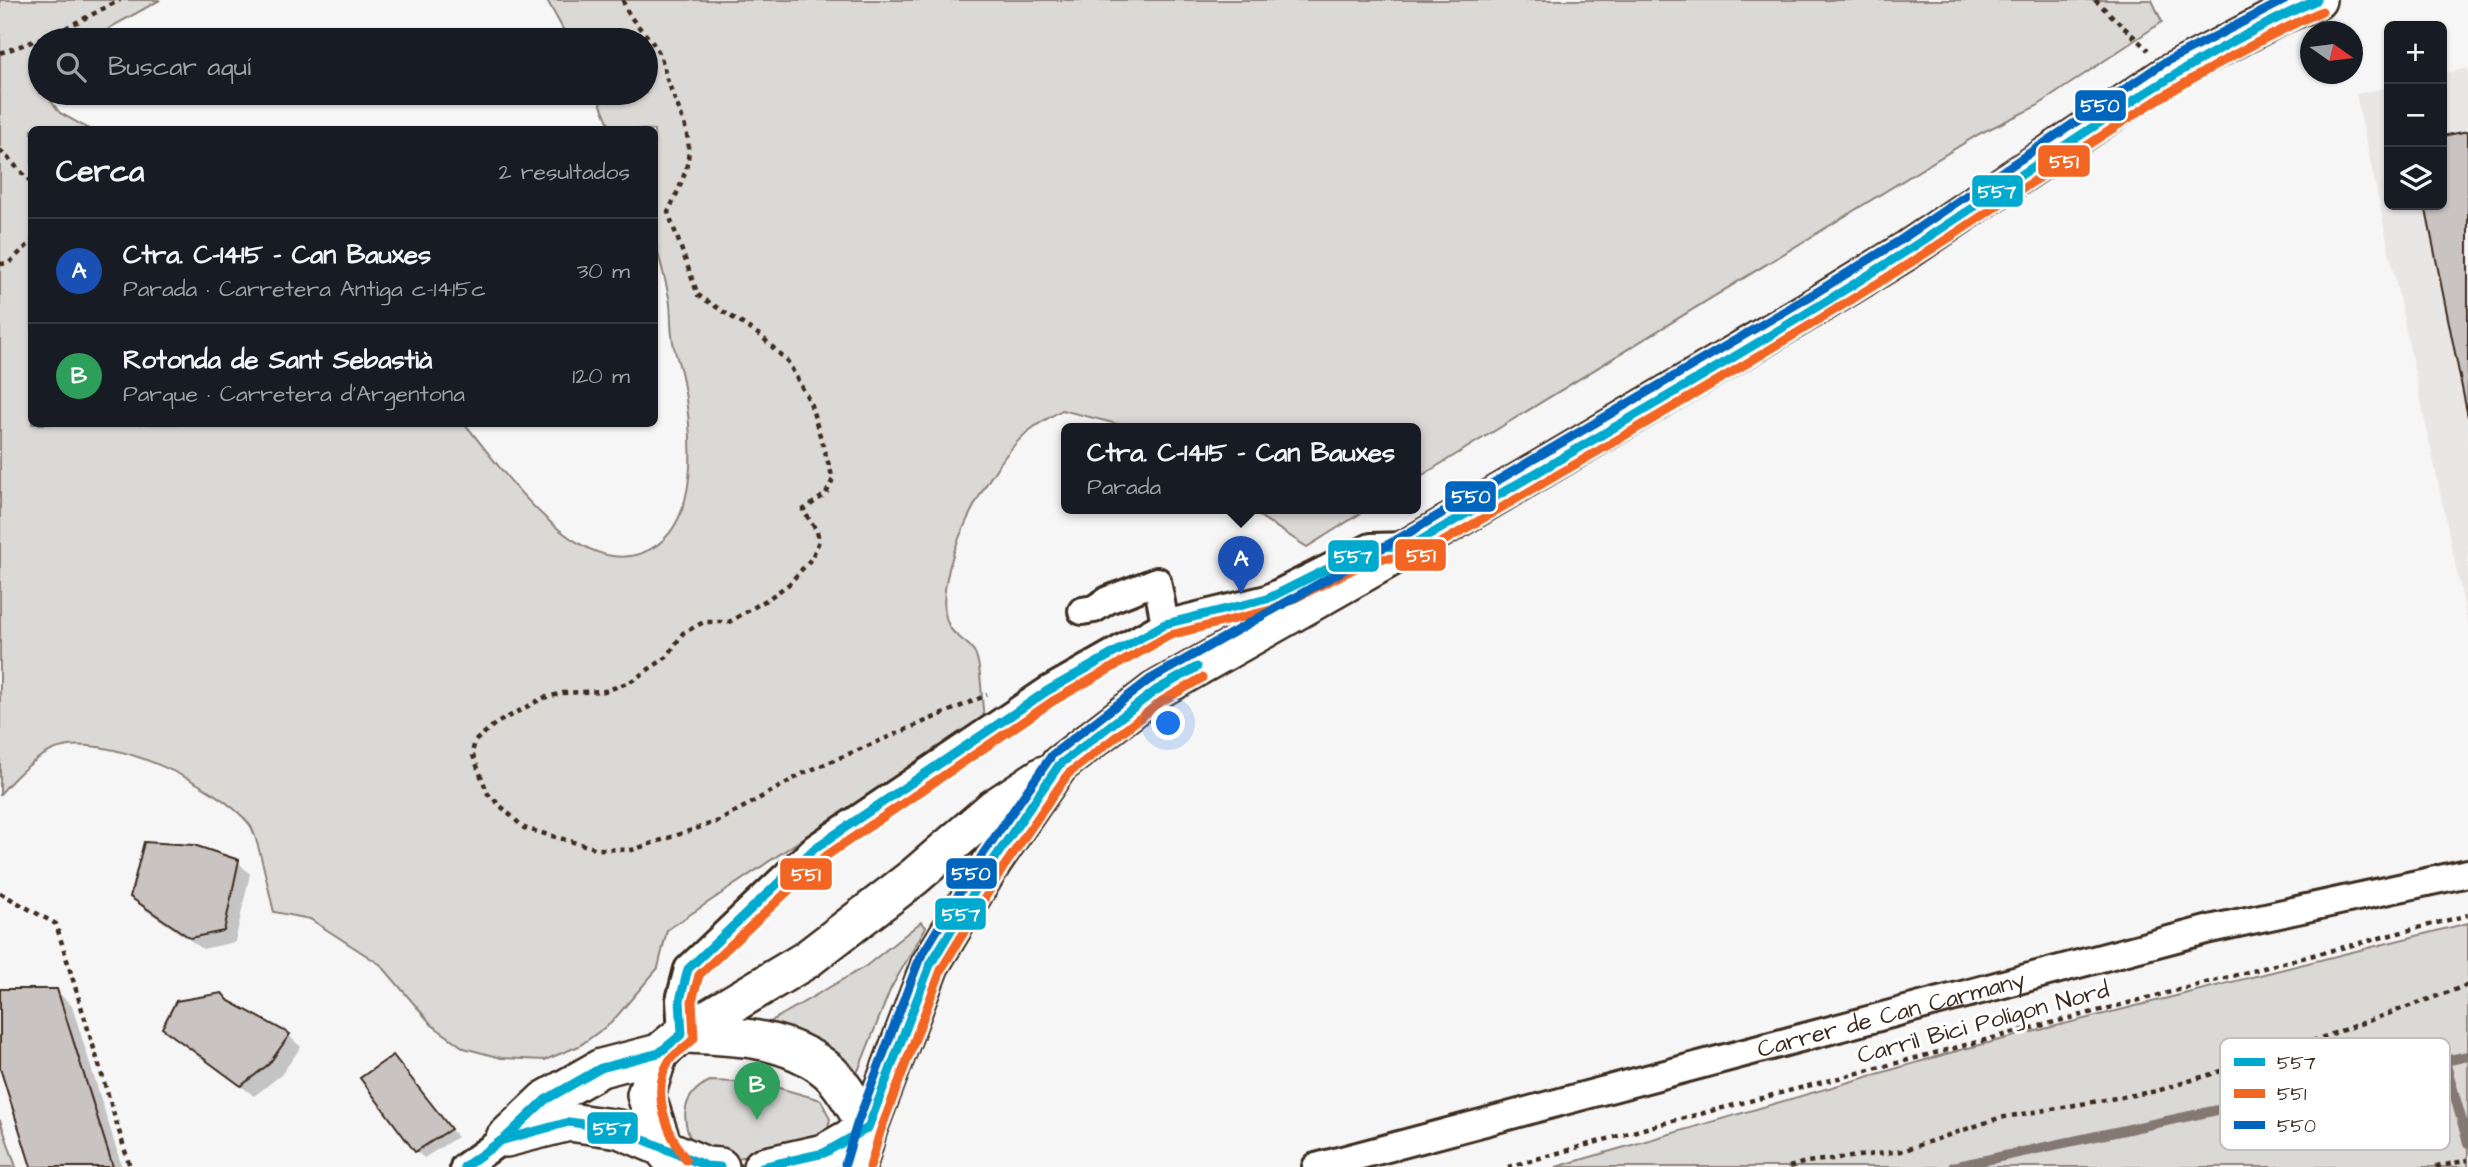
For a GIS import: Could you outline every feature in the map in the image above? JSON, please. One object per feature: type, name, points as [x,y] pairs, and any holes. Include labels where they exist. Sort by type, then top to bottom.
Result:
[{"type":"street","points":[[464,1167],[505,1138],[545,1100],[601,1068],[670,1043],[806,960],[914,877],[994,808],[1059,765],[1155,691],[1411,545],[1906,251],[2169,74],[2283,14],[2317,0]]},
{"type":"street","points":[[670,1158],[646,1095],[670,1043],[688,969],[815,848],[1047,691],[1165,624],[1267,599],[1371,547],[1411,545]]},
{"type":"street","points":[[1082,611],[1094,609],[1108,600],[1131,594],[1157,581],[1165,624]]},
{"type":"street","points":[[857,1167],[868,1128],[930,965],[993,861],[1059,765]]},
{"type":"street","name":"Carrer de Can Carmany","points":[[1316,1167],[2210,929],[2468,873]]},
{"type":"street","points":[[670,1043],[745,1036],[790,1048],[828,1071],[868,1128]]},
{"type":"street","points":[[505,1138],[569,1122],[619,1129],[670,1158],[720,1167]]},
{"type":"street","points":[[762,1167],[824,1153],[868,1128]]},
{"type":"path","points":[[66,28],[120,0]]},
{"type":"path","points":[[624,0],[627,15],[638,28]]},
{"type":"path","points":[[2095,0],[2169,74]]},
{"type":"path","points":[[0,53],[28,43]]},
{"type":"path","points":[[658,51],[684,118],[690,154],[684,181],[668,212],[698,295],[761,336],[788,362],[810,402],[833,479],[826,494],[803,510],[817,531],[818,541],[812,558],[789,584],[754,609],[729,622],[704,622],[683,633],[667,657],[630,682],[605,691],[563,693],[543,698],[495,724],[475,741],[472,753],[488,794],[524,828],[598,849],[632,850],[719,821],[804,773],[996,691]]},
{"type":"path","points":[[0,150],[28,179]]},
{"type":"path","points":[[0,264],[9,263],[28,245]]},
{"type":"path","points":[[0,893],[55,924],[130,1167]]},
{"type":"path","name":"Carril Bici Polígon Nord","points":[[1508,1167],[1661,1124],[2468,915]]},
{"type":"path","points":[[2318,1038],[2468,985]]},
{"type":"path","points":[[1788,1167],[1806,1162],[1902,1152],[1999,1118],[2157,1091],[2220,1071]]},
{"type":"path","points":[[2437,1167],[2468,1160]]},
{"type":"shaded area","points":[[0,0],[160,0],[110,28],[28,28],[28,105],[54,105],[60,113],[84,126],[28,126],[28,427],[467,427],[542,515],[566,535],[591,550],[617,556],[642,553],[662,541],[676,523],[685,500],[689,475],[686,397],[671,330],[669,298],[658,254],[658,126],[610,126],[601,105],[658,105],[658,28],[562,28],[547,0],[2152,0],[2162,22],[2037,106],[1979,134],[1421,476],[1421,423],[1113,423],[1062,410],[1038,424],[1015,445],[982,492],[967,521],[947,579],[944,605],[949,626],[973,649],[977,659],[984,717],[667,930],[658,968],[611,1023],[579,1046],[545,1060],[501,1058],[464,1048],[432,1025],[381,965],[310,919],[274,912],[260,853],[250,825],[235,809],[187,778],[129,754],[100,747],[74,746],[53,750],[38,759],[0,794]]},
{"type":"shaded area","points":[[2468,68],[2468,625],[2356,94],[2384,88],[2384,210],[2447,210],[2447,73]]},
{"type":"shaded area","points":[[1256,514],[1359,514],[1307,547]]},
{"type":"shaded area","points":[[921,922],[926,927],[891,988],[852,1086],[767,1028],[773,1020],[866,966]]},
{"type":"shaded area","points":[[2468,923],[2468,1167],[1556,1167],[1960,1050]]},
{"type":"shaded area","points":[[710,1081],[762,1083],[821,1100],[830,1119],[825,1138],[738,1158],[694,1146],[687,1127],[686,1109],[693,1093]]},
{"type":"shaded area","points":[[0,1120],[16,1167],[0,1167]]},
{"type":"building","points":[[2468,131],[2468,417],[2426,210],[2447,210],[2447,135]]},
{"type":"building","points":[[144,842],[194,845],[239,860],[224,931],[190,938],[130,897]]},
{"type":"building","points":[[0,989],[57,989],[113,1167],[31,1167],[0,1068]]},
{"type":"building","points":[[222,993],[229,1001],[290,1034],[269,1064],[241,1086],[162,1028],[176,1001]]},
{"type":"building","points":[[393,1055],[451,1129],[415,1152],[360,1078]]},
{"type":"waterway","points":[[2450,1060],[2468,1056]]},
{"type":"waterway","points":[[2450,1079],[2468,1143]]},
{"type":"waterway","points":[[1953,1167],[2220,1109]]},
{"type":"transit line","name":"550","points":[[845,1164],[857,1124],[919,960],[983,854],[1052,755],[1149,680],[1405,535],[1817,292],[1899,241],[2162,64],[2285,0]]},
{"type":"transit line","name":"557","points":[[464,1167],[505,1138],[545,1100],[601,1068],[659,1053],[682,1034],[680,1000],[688,969],[815,848],[1047,691],[1165,624],[1267,599],[1371,547],[1411,546],[1844,290],[1956,219],[2106,118],[2208,55],[2317,0]]},
{"type":"transit line","name":"551","points":[[686,1160],[667,1125],[661,1086],[669,1061],[694,1038],[692,1001],[699,975],[823,858],[1053,701],[1170,635],[1271,610],[1374,559],[1417,557],[1849,301],[2213,66],[2322,11]]},
{"type":"transit line","name":"557","points":[[762,1167],[824,1153],[868,1128],[930,965],[993,861],[1059,765],[1155,691],[1197,667]]},
{"type":"transit line","name":"551","points":[[870,1167],[880,1132],[941,970],[1003,868],[1068,774],[1162,701],[1202,678]]},
{"type":"transit line","name":"557","points":[[500,1141],[569,1122],[619,1129],[706,1166],[720,1167]]},
{"type":"place","name":"Ctra. C-1415 - Can Bauxes","points":[[1241,594]]},
{"type":"place","name":"Rotonda de Sant Sebastià","points":[[757,1120]]}]
